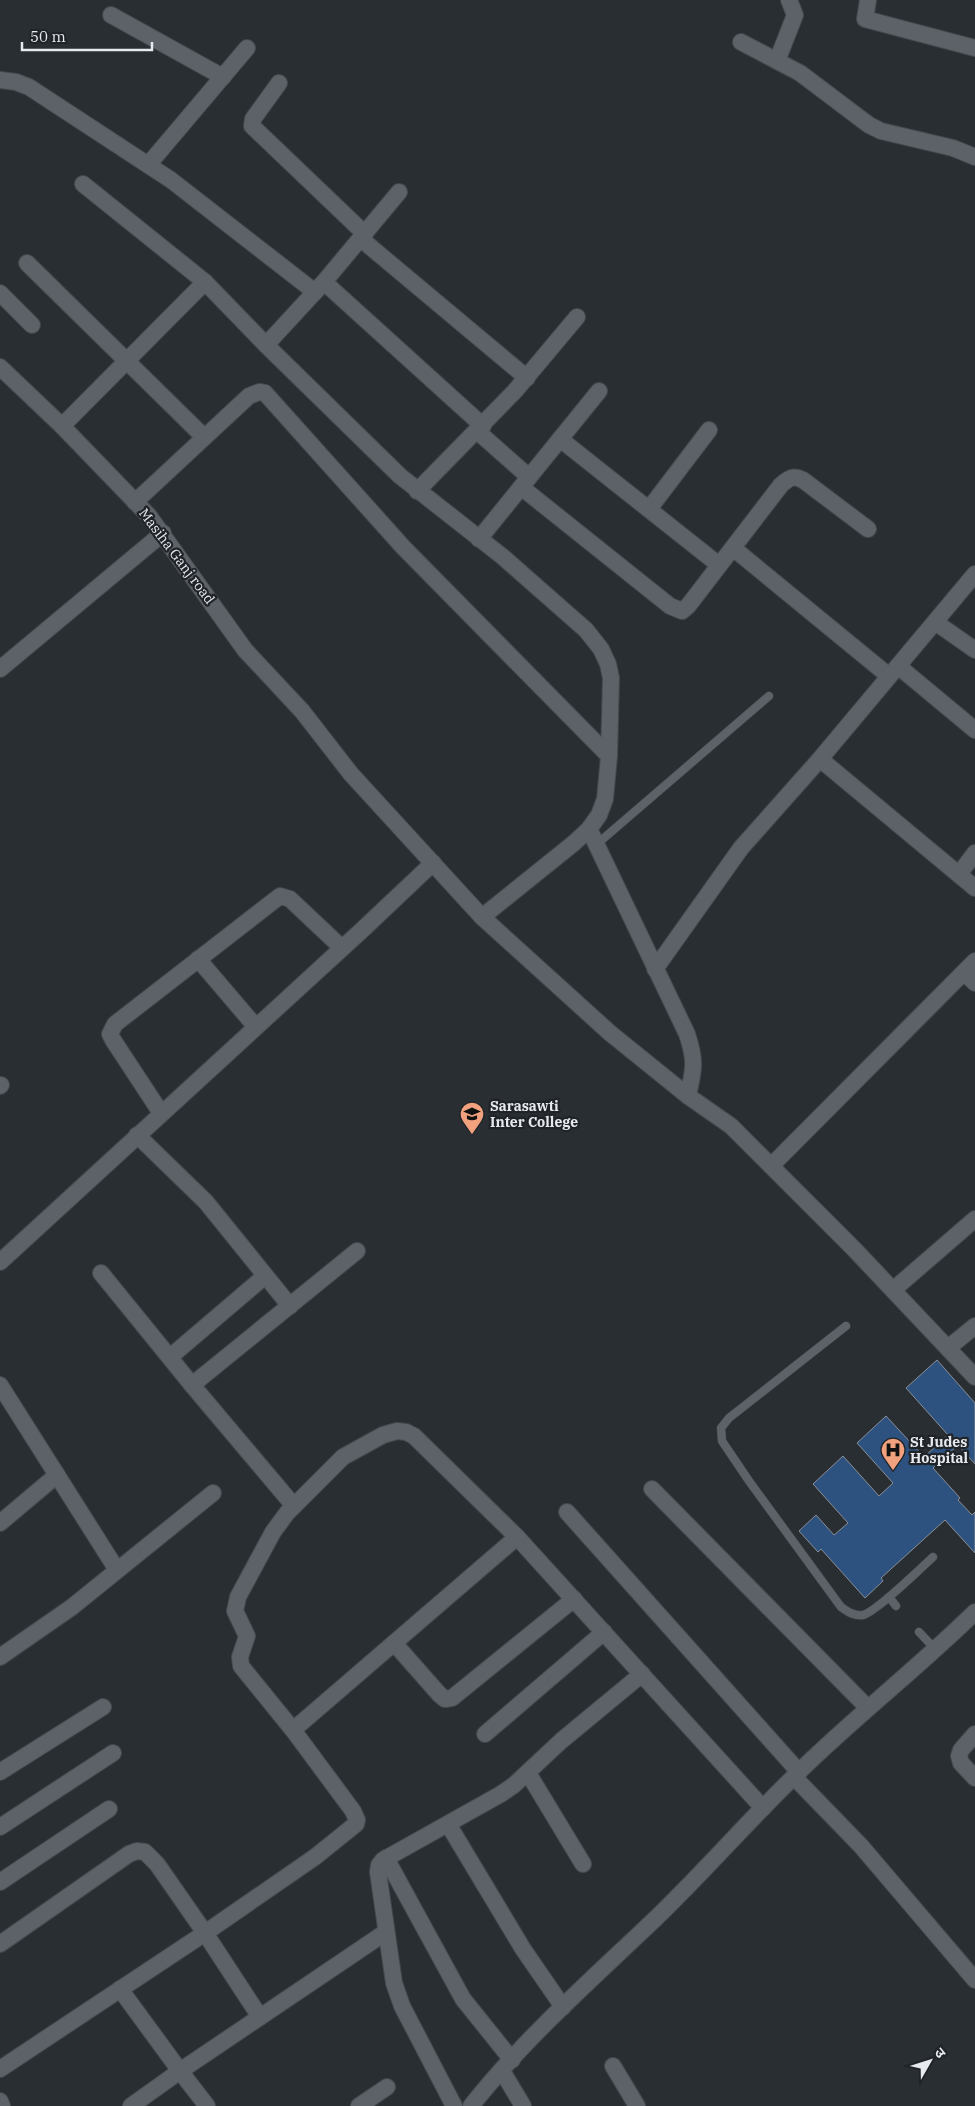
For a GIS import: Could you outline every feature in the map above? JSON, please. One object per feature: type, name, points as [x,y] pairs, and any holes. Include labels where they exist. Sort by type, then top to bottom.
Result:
[{"type":"street","points":[[776,61],[795,15],[789,0]]},
{"type":"street","points":[[868,0],[865,19],[975,48]]},
{"type":"street","points":[[111,15],[223,77]]},
{"type":"street","points":[[741,42],[811,81],[869,125],[881,131],[953,148],[975,157]]},
{"type":"street","points":[[148,165],[247,48]]},
{"type":"street","points":[[0,80],[16,82],[29,87],[171,180],[320,287],[480,428],[525,482],[678,611],[685,609],[788,478],[796,477],[803,480],[868,528]]},
{"type":"street","points":[[279,83],[253,118],[252,126],[363,236],[527,378]]},
{"type":"street","points":[[83,184],[206,282],[266,345],[417,491],[503,557],[586,630],[601,649],[608,664],[611,678],[609,756],[604,799],[593,836],[482,917]]},
{"type":"street","points":[[266,345],[320,287],[399,192]]},
{"type":"street","points":[[27,263],[204,438]]},
{"type":"street","points":[[62,426],[206,282]]},
{"type":"street","points":[[0,293],[32,325]]},
{"type":"street","points":[[417,491],[527,378],[577,317]]},
{"type":"street","name":"Masiha Ganj road","points":[[2,371],[62,426],[163,533],[246,650],[302,711],[351,774],[482,917],[610,1032],[688,1096],[731,1126],[893,1290],[975,1377]]},
{"type":"street","points":[[479,539],[599,391]]},
{"type":"street","points":[[135,502],[249,396],[259,392],[265,393],[403,547],[609,756]]},
{"type":"street","points":[[649,509],[710,430]]},
{"type":"street","points":[[560,440],[719,565]]},
{"type":"street","points":[[0,669],[163,533]]},
{"type":"street","points":[[733,548],[893,671],[975,730]]},
{"type":"street","points":[[655,970],[741,848],[820,759],[975,574]]},
{"type":"street","points":[[935,622],[975,650]]},
{"type":"street","points":[[820,759],[975,888]]},
{"type":"street","points":[[593,836],[687,1034],[694,1054],[694,1070],[688,1096]]},
{"type":"street","points":[[959,874],[975,854]]},
{"type":"street","points":[[0,1262],[432,863]]},
{"type":"street","points":[[161,1113],[110,1034],[115,1024],[280,896],[290,899],[342,948]]},
{"type":"street","points":[[198,959],[256,1027]]},
{"type":"street","points":[[771,1166],[971,972]]},
{"type":"street","points":[[137,1134],[206,1202],[290,1306]]},
{"type":"street","points":[[893,1290],[975,1219]]},
{"type":"street","points":[[192,1385],[357,1251]]},
{"type":"street","points":[[101,1273],[294,1506]]},
{"type":"street","points":[[170,1357],[265,1276]]},
{"type":"street","points":[[948,1348],[975,1326]]},
{"type":"street","points":[[2,1394],[57,1475],[117,1570]]},
{"type":"street","points":[[0,2068],[205,1933],[315,1856],[356,1824],[357,1820],[354,1811],[293,1730],[241,1666],[240,1657],[247,1636],[234,1607],[273,1532],[294,1506],[350,1454],[383,1435],[397,1431],[406,1432],[414,1436],[518,1537],[763,1808]]},
{"type":"street","points":[[0,1523],[57,1475]]},
{"type":"street","points":[[652,1489],[867,1707]]},
{"type":"street","points":[[0,1657],[72,1607],[213,1493]]},
{"type":"street","points":[[567,1512],[975,1980]]},
{"type":"street","points":[[293,1730],[518,1537]]},
{"type":"street","points":[[394,1643],[439,1694],[445,1699],[452,1698],[574,1598]]},
{"type":"street","points":[[471,2106],[507,2065],[674,1901],[797,1774],[867,1707],[936,1650],[975,1612]]},
{"type":"street","points":[[485,1734],[604,1632]]},
{"type":"street","points":[[454,2106],[402,2006],[394,1983],[378,1872],[381,1862],[501,1794],[528,1773],[561,1741],[642,1674]]},
{"type":"street","points":[[0,1772],[103,1707]]},
{"type":"street","points":[[975,1734],[961,1750],[959,1756],[961,1763],[975,1778]]},
{"type":"street","points":[[0,1827],[113,1753]]},
{"type":"street","points":[[528,1773],[583,1864]]},
{"type":"street","points":[[0,1882],[110,1808]]},
{"type":"street","points":[[448,1824],[522,1949],[563,2008]]},
{"type":"street","points":[[0,1944],[120,1860],[137,1851],[145,1852],[157,1864],[260,2017]]},
{"type":"street","points":[[386,1858],[463,1999],[507,2065],[523,2106]]},
{"type":"street","points":[[131,2106],[386,1932]]},
{"type":"street","points":[[120,1989],[207,2106]]},
{"type":"street","points":[[613,2066],[637,2106]]},
{"type":"street","points":[[359,2106],[387,2087]]},
{"type":"street","points":[[0,2101],[2,2106]]},
{"type":"lane","points":[[593,836],[769,696]]},
{"type":"lane","points":[[846,1326],[729,1418],[724,1423],[721,1434],[722,1441],[749,1482],[841,1607],[856,1615],[865,1615],[889,1597],[933,1557]]},
{"type":"lane","points":[[889,1597],[896,1606]]},
{"type":"lane","points":[[919,1632],[936,1650]]},
{"type":"building","points":[[937,1360],[975,1403],[975,1464],[958,1445],[933,1468],[960,1498],[958,1500],[972,1515],[975,1512],[975,1553],[945,1520],[881,1578],[883,1581],[865,1598],[821,1549],[818,1552],[799,1531],[816,1515],[834,1535],[848,1523],[813,1484],[843,1456],[879,1496],[893,1483],[857,1443],[886,1416],[924,1457],[948,1435],[906,1388]]},
{"type":"place","name":"Sarasawti Inter College","points":[[472,1135]]},
{"type":"place","name":"St Judes Hospital","points":[[893,1471]]}]
